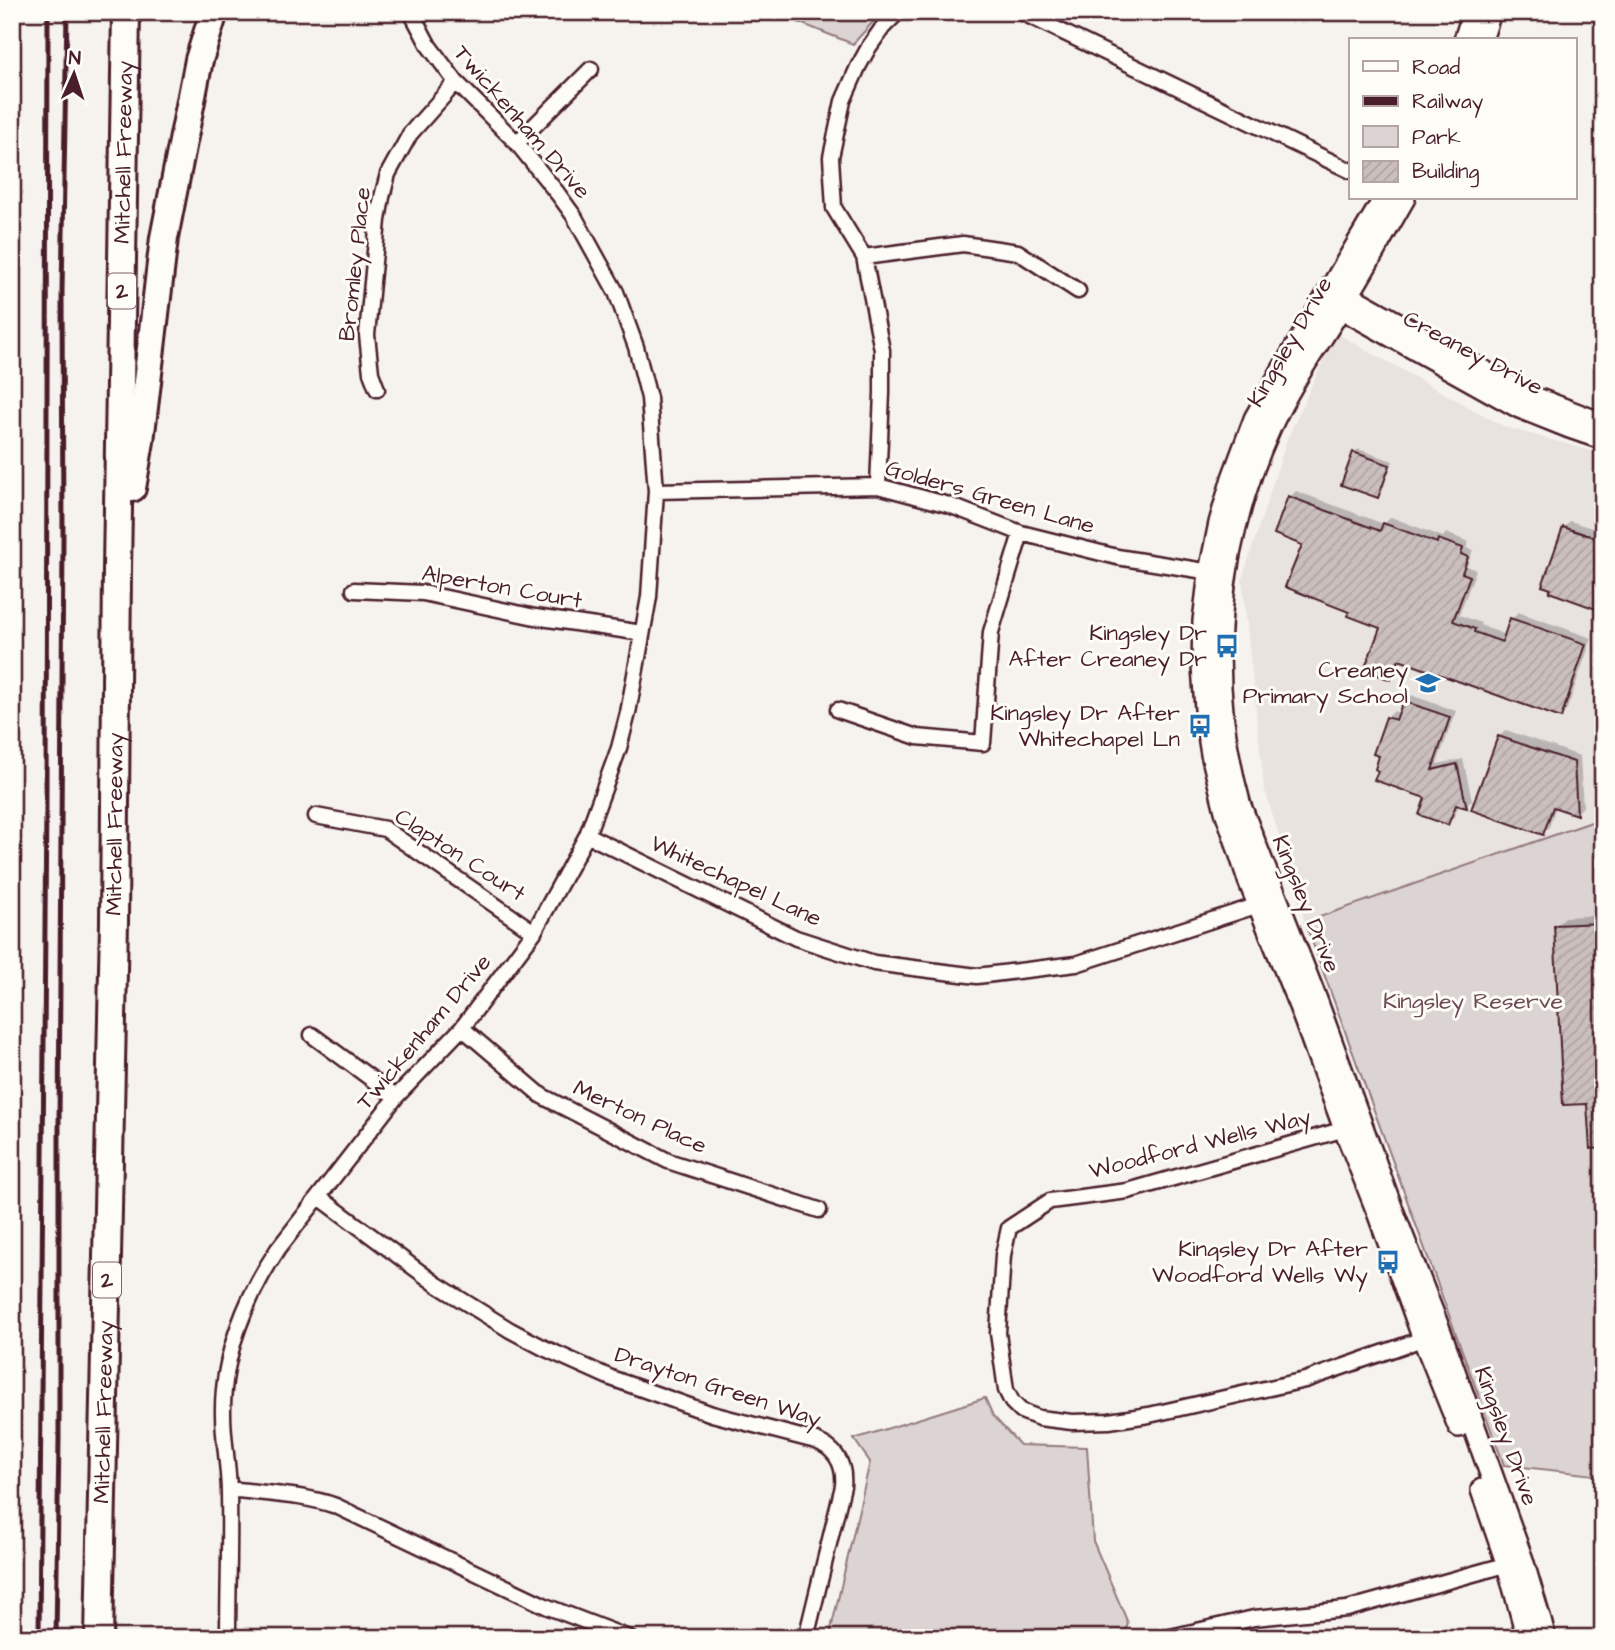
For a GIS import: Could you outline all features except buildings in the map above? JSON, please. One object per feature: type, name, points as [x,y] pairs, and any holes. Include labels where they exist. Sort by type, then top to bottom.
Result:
[{"type":"highway","name":"Mitchell Freeway","points":[[99,1638],[114,922],[126,12]]},
{"type":"highway","points":[[117,569],[140,441],[164,238],[199,60],[214,12]]},
{"type":"main road","points":[[1466,38],[1474,12]]},
{"type":"main road","points":[[1482,38],[1490,12]]},
{"type":"main road","name":"Kingsley Drive","points":[[1398,200],[1337,297],[1270,425],[1248,479],[1217,573],[1218,664],[1224,737],[1231,775],[1268,902],[1316,1000],[1353,1127],[1545,1638]]},
{"type":"main road","name":"Kingsley Drive","points":[[1515,1562],[1528,1638]]},
{"type":"street","name":"Twickenham Drive","points":[[228,1638],[229,1491],[223,1404],[230,1358],[239,1326],[270,1261],[396,1097],[462,1028],[534,932],[587,835],[619,748],[649,597],[656,491],[649,398],[636,347],[616,292],[574,216],[558,194],[517,143],[456,82],[429,46],[411,12]]},
{"type":"street","points":[[878,486],[882,350],[864,257],[834,208],[831,158],[843,101],[858,67],[876,37],[898,12]]},
{"type":"street","points":[[1021,12],[1349,170]]},
{"type":"street","points":[[517,143],[591,69]]},
{"type":"street","name":"Bromley Place","points":[[377,389],[371,373],[367,334],[382,197],[388,174],[410,134],[456,82]]},
{"type":"street","points":[[864,257],[963,244],[1018,252],[1078,291]]},
{"type":"street","name":"Creaney Drive","points":[[1337,297],[1525,393],[1603,422]]},
{"type":"street","name":"Creaney Drive","points":[[1337,297],[1518,408],[1603,440]]},
{"type":"street","name":"Golders Green Lane","points":[[656,491],[878,486],[949,505],[1021,533],[1117,557],[1217,573]]},
{"type":"street","points":[[838,710],[917,737],[983,743],[991,632],[1021,533]]},
{"type":"street","name":"Alperton Court","points":[[354,590],[423,593],[535,617],[642,633]]},
{"type":"street","name":"Clapton Court","points":[[316,817],[386,829],[534,932]]},
{"type":"street","name":"Whitechapel Lane","points":[[587,835],[796,939],[874,963],[977,976],[1076,964],[1268,902]]},
{"type":"street","name":"Merton Place","points":[[462,1028],[542,1096],[668,1161],[819,1210]]},
{"type":"street","points":[[312,1035],[396,1097]]},
{"type":"street","name":"Woodford Wells Way","points":[[1353,1127],[1128,1191],[1049,1202],[1009,1228],[1003,1255],[998,1333],[1006,1390],[1021,1411],[1040,1418],[1072,1422],[1110,1421],[1149,1415],[1305,1380],[1432,1335]]},
{"type":"street","name":"Drayton Green Way","points":[[319,1197],[436,1284],[544,1348],[611,1378],[712,1414],[816,1441],[830,1448],[842,1467],[843,1486],[806,1638]]},
{"type":"street","points":[[229,1491],[299,1496],[336,1506],[548,1607],[629,1638]]},
{"type":"street","points":[[1166,1638],[1254,1618],[1347,1609],[1515,1562]]},
{"type":"shaded area","name":"Creaney Primary School","points":[[1336,333],[1505,427],[1603,454],[1603,818],[1305,922],[1264,787],[1242,579],[1287,439]]},
{"type":"green space","points":[[773,12],[882,12],[853,44]]},
{"type":"green space","name":"Kingsley Reserve","points":[[1603,818],[1603,1476],[1504,1465],[1305,922]]},
{"type":"green space","points":[[985,1398],[993,1416],[1020,1445],[1087,1447],[1093,1541],[1128,1623],[1124,1638],[829,1638],[870,1462],[854,1439]]},
{"type":"railway","points":[[39,1638],[46,805],[48,12]]},
{"type":"railway","points":[[56,1638],[59,1439],[62,291],[67,12]]},
{"type":"place","name":"Kingsley Dr After Creaney Dr","points":[[1227,646]]},
{"type":"place","name":"Creaney Primary School","points":[[1428,683]]},
{"type":"place","name":"Kingsley Dr After Whitechapel Ln","points":[[1200,726]]},
{"type":"place","name":"Kingsley Dr After Woodford Wells Wy","points":[[1388,1262]]}]
